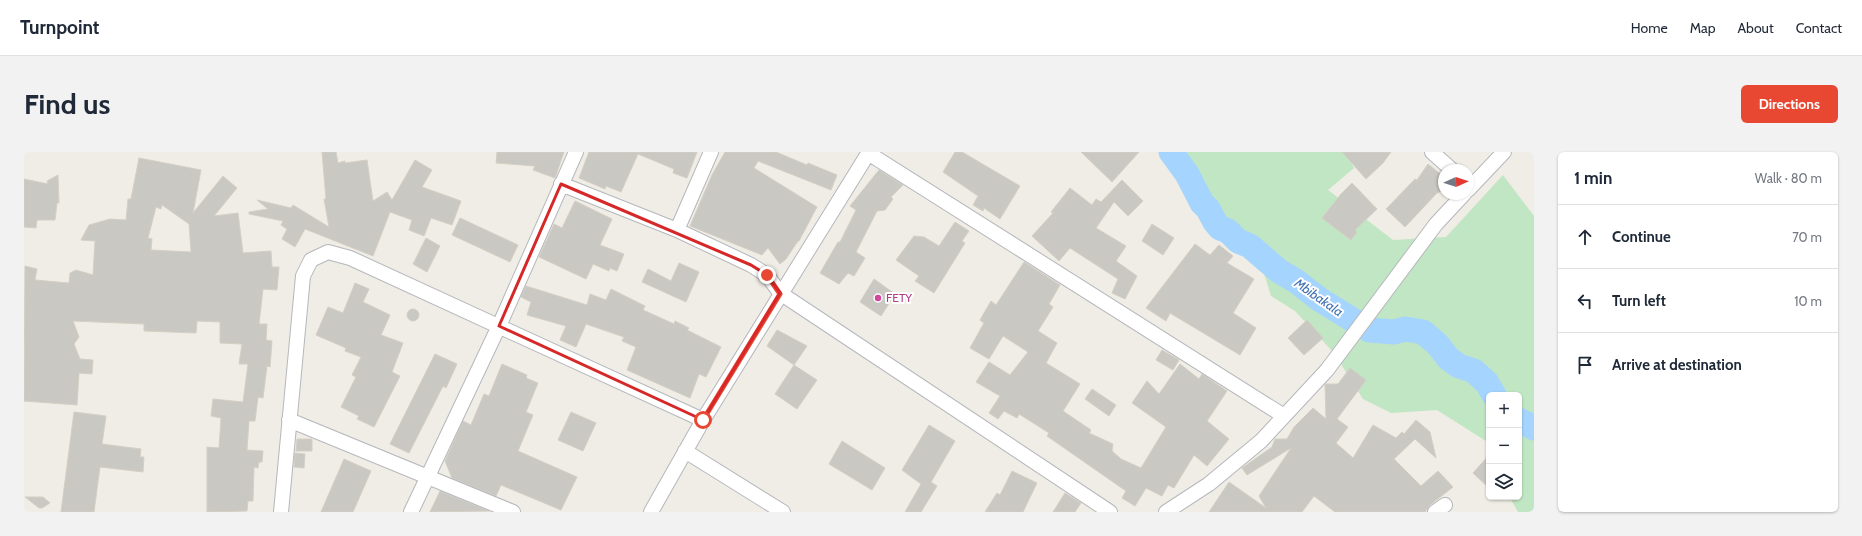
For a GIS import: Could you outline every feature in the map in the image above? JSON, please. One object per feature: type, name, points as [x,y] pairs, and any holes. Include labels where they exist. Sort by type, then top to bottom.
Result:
[{"type":"street","points":[[411,512],[499,326],[576,152]]},
{"type":"street","points":[[677,230],[711,152]]},
{"type":"street","points":[[651,512],[703,420],[869,152],[1284,416]]},
{"type":"street","points":[[1432,152],[1445,164]]},
{"type":"street","points":[[1474,183],[1504,152]]},
{"type":"street","points":[[562,184],[677,230],[757,268],[767,275],[780,294],[1110,512]]},
{"type":"street","points":[[1166,512],[1208,484],[1261,441],[1327,370],[1436,224],[1458,200]]},
{"type":"street","points":[[280,512],[303,276],[310,260],[328,252],[350,258],[703,420]]},
{"type":"street","points":[[288,420],[513,512]]},
{"type":"street","points":[[685,451],[783,512]]},
{"type":"highlighted area","points":[[561,184],[751,265],[767,275],[780,293],[703,420],[499,326]]},
{"type":"green space","name":"Mbibakala","points":[[1161,152],[1346,152],[1354,168],[1328,190],[1393,240],[1446,237],[1503,175],[1534,216],[1534,512],[1518,512],[1511,500],[1522,500],[1522,392],[1486,392],[1486,441],[1437,410],[1391,413],[1363,399],[1334,353],[1295,311],[1271,296],[1258,254],[1213,232]]},
{"type":"building","points":[[322,152],[336,152],[338,163],[345,161],[345,163],[367,160],[373,201],[387,192],[392,200],[415,160],[432,170],[422,187],[461,201],[452,225],[431,218],[424,236],[409,230],[412,220],[390,212],[373,256],[305,229],[295,247],[282,239],[287,229],[281,225],[283,221],[249,214],[249,212],[268,209],[257,200],[291,208],[293,205],[329,227],[324,199],[326,199]]},
{"type":"building","points":[[497,152],[564,152],[555,178],[533,170],[535,166],[496,163]]},
{"type":"building","points":[[589,152],[697,152],[687,178],[673,173],[674,169],[638,154],[621,192],[606,186],[605,189],[579,178]]},
{"type":"building","points":[[725,152],[776,152],[807,165],[808,163],[837,175],[831,190],[758,161],[754,168],[817,207],[799,241],[786,259],[780,264],[768,248],[762,255],[690,226],[712,175]]},
{"type":"building","points":[[955,152],[962,152],[1020,186],[1000,219],[984,208],[983,211],[973,205],[978,196],[943,172]]},
{"type":"building","points":[[1081,152],[1139,152],[1112,182]]},
{"type":"building","points":[[1342,152],[1391,152],[1383,163],[1366,179]]},
{"type":"building","points":[[139,158],[201,170],[193,213],[223,176],[237,188],[214,216],[238,213],[243,253],[271,251],[272,267],[279,267],[277,290],[263,289],[259,324],[267,324],[266,340],[272,341],[270,367],[267,366],[263,398],[258,397],[255,421],[249,421],[247,450],[263,451],[262,462],[259,462],[258,468],[254,467],[253,501],[248,501],[247,511],[207,512],[207,447],[219,448],[221,418],[211,416],[213,399],[243,402],[248,364],[239,364],[242,344],[220,343],[220,322],[197,321],[196,333],[144,331],[144,324],[73,321],[79,337],[74,344],[80,359],[93,360],[92,374],[79,373],[77,405],[24,401],[25,266],[37,269],[35,280],[69,283],[70,273],[76,270],[93,275],[95,241],[81,240],[89,225],[110,219],[126,220],[128,199],[131,199]],"holes":[[[162,205],[189,224],[191,252],[151,250],[152,239],[148,238],[156,207],[161,209]]]},
{"type":"building","points":[[1428,164],[1438,172],[1438,193],[1405,227],[1386,209],[1415,179],[1417,180]]},
{"type":"building","points":[[879,170],[903,185],[891,197],[893,199],[885,210],[877,211],[856,252],[865,258],[854,276],[848,273],[839,284],[820,273],[838,242],[840,242],[856,210],[850,206]]},
{"type":"building","points":[[58,175],[59,203],[57,203],[55,220],[37,220],[36,228],[24,227],[24,179],[48,184],[47,181]]},
{"type":"building","points":[[1122,180],[1143,201],[1128,216],[1114,202],[1096,228],[1126,246],[1116,261],[1137,276],[1125,299],[1112,293],[1118,279],[1070,248],[1059,261],[1032,236],[1053,213],[1051,212],[1070,188],[1092,205],[1096,199],[1101,202]]},
{"type":"building","points":[[1352,183],[1377,209],[1355,230],[1357,232],[1351,240],[1322,218]]},
{"type":"building","points":[[575,201],[612,219],[600,245],[624,254],[617,271],[610,268],[609,271],[593,264],[586,279],[539,257],[554,224],[562,228]]},
{"type":"building","points":[[460,218],[518,245],[510,262],[452,235]]},
{"type":"building","points":[[955,222],[969,231],[962,241],[965,243],[934,293],[915,281],[919,276],[896,260],[914,236],[924,237],[939,246]]},
{"type":"building","points":[[1152,224],[1174,238],[1163,255],[1142,241]]},
{"type":"building","points":[[426,238],[440,246],[427,272],[413,264]]},
{"type":"building","points":[[1195,244],[1210,255],[1219,245],[1233,256],[1227,263],[1254,279],[1233,313],[1256,328],[1240,355],[1170,313],[1166,321],[1146,308]]},
{"type":"building","points":[[1024,262],[1060,285],[1049,304],[1053,307],[1038,331],[1057,343],[1046,363],[1080,384],[1063,411],[1091,430],[1089,433],[1113,444],[1112,451],[1121,459],[1141,468],[1166,427],[1132,403],[1147,381],[1159,394],[1180,364],[1199,379],[1202,374],[1227,391],[1207,421],[1229,439],[1207,466],[1194,455],[1174,488],[1168,485],[1162,496],[1146,488],[1135,506],[1122,498],[1126,491],[1047,436],[1049,433],[1019,414],[1017,418],[1004,411],[998,419],[989,413],[1000,396],[976,382],[989,362],[1010,375],[1028,352],[1003,336],[989,359],[970,348],[984,323],[980,320],[991,301],[996,305]]},
{"type":"building","points":[[679,263],[699,272],[686,302],[642,282],[648,269],[671,281]]},
{"type":"building","points":[[874,279],[895,294],[881,316],[860,302]]},
{"type":"building","points":[[355,283],[369,289],[363,302],[390,315],[381,335],[403,343],[392,372],[400,376],[374,427],[357,419],[359,416],[341,407],[356,377],[352,375],[361,357],[345,351],[346,348],[316,335],[328,307],[343,313]]},
{"type":"building","points":[[526,286],[587,305],[590,294],[606,300],[611,289],[645,306],[643,310],[674,324],[675,321],[689,328],[687,330],[721,347],[706,377],[699,374],[690,398],[627,370],[636,347],[622,341],[624,337],[586,324],[576,347],[560,340],[566,326],[527,315],[531,302],[521,297]]},
{"type":"building","points":[[415,309],[418,310],[418,320],[411,321],[408,320],[407,313],[408,310]]},
{"type":"building","points":[[1307,320],[1323,338],[1304,355],[1288,338]]},
{"type":"building","points":[[777,330],[807,346],[794,365],[767,346]]},
{"type":"building","points":[[1162,350],[1179,360],[1173,370],[1156,360]]},
{"type":"building","points":[[435,354],[457,364],[446,388],[443,386],[409,453],[390,444]]},
{"type":"building","points":[[502,364],[527,375],[526,378],[538,383],[526,412],[533,415],[518,451],[577,477],[561,510],[501,485],[496,496],[452,478],[445,461],[463,421],[471,425],[484,394],[489,396]]},
{"type":"building","points":[[794,365],[817,380],[797,409],[775,394]]},
{"type":"building","points":[[1350,368],[1366,380],[1337,419],[1348,427],[1336,443],[1353,458],[1373,425],[1396,438],[1402,432],[1404,434],[1416,420],[1430,432],[1436,458],[1415,439],[1394,459],[1421,486],[1438,471],[1453,487],[1430,505],[1425,512],[1335,512],[1314,496],[1302,512],[1209,512],[1229,482],[1266,508],[1259,496],[1291,448],[1247,475],[1242,468],[1272,447],[1275,439],[1287,439],[1294,427],[1313,408],[1326,419],[1325,384],[1338,384]]},
{"type":"building","points":[[1092,389],[1116,405],[1109,416],[1085,399]]},
{"type":"building","points":[[74,412],[106,416],[102,444],[141,449],[140,457],[144,457],[143,472],[100,467],[94,512],[61,512]]},
{"type":"building","points":[[571,412],[596,423],[583,451],[558,440]]},
{"type":"building","points":[[929,425],[955,441],[931,482],[937,486],[921,512],[905,512],[921,484],[902,470]]},
{"type":"building","points":[[297,439],[312,439],[312,451],[296,451]]},
{"type":"building","points":[[842,441],[885,468],[872,490],[829,464]]},
{"type":"building","points":[[295,453],[305,454],[304,468],[294,467]]},
{"type":"building","points":[[1486,458],[1486,485],[1473,473]]},
{"type":"building","points":[[344,459],[371,471],[353,512],[321,512]]},
{"type":"building","points":[[1012,471],[1037,483],[1023,512],[985,512],[997,493],[1000,495]]},
{"type":"building","points":[[440,491],[489,511],[430,512]]},
{"type":"building","points":[[1065,493],[1081,503],[1075,512],[1053,512]]},
{"type":"building","points":[[25,497],[43,497],[50,503],[42,508],[39,508]]},
{"type":"waterway","name":"Mbibakala","points":[[1171,152],[1187,174],[1202,203],[1208,209],[1220,228],[1228,231],[1238,241],[1250,246],[1279,271],[1296,281],[1319,299],[1369,330],[1394,332],[1405,329],[1423,332],[1437,344],[1449,359],[1459,366],[1474,371],[1487,383],[1492,392]]},
{"type":"waterway","name":"Mbibakala","points":[[1522,422],[1534,428]]},
{"type":"place","name":"FETY","points":[[878,298]]},
{"type":"route","points":[[703,420],[780,294],[767,275]]}]
